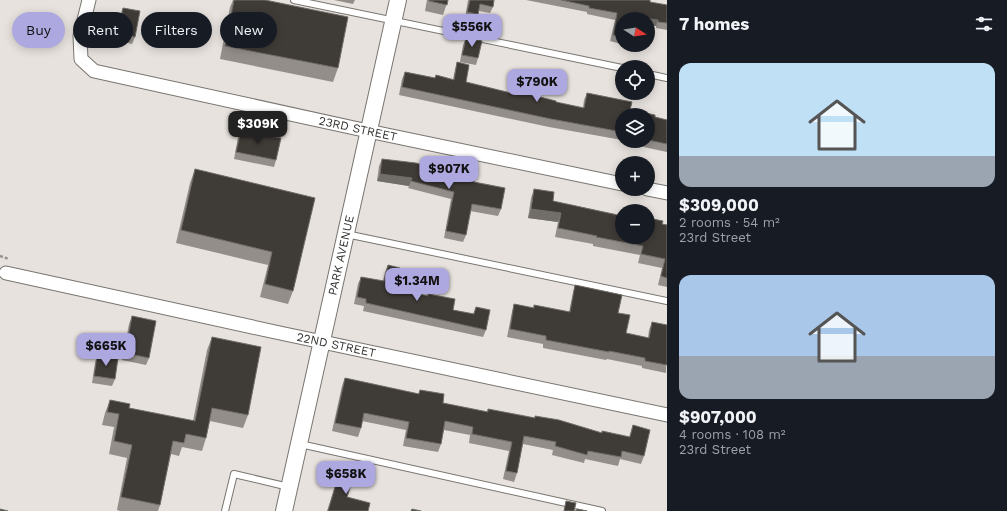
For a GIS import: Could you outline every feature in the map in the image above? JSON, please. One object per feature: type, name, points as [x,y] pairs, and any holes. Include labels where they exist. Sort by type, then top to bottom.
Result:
[{"type":"street","name":"23RD STREET","points":[[88,0],[80,36],[81,59],[94,72],[615,183]]},
{"type":"street","name":"PARK AVENUE","points":[[284,511],[398,0]]},
{"type":"street","points":[[655,190],[667,193]]},
{"type":"street","name":"22ND STREET","points":[[6,274],[667,415]]},
{"type":"lane","points":[[294,0],[615,67]]},
{"type":"lane","points":[[655,75],[667,78]]},
{"type":"lane","points":[[346,234],[667,301]]},
{"type":"lane","points":[[299,444],[602,511]]},
{"type":"lane","points":[[225,511],[234,474],[289,487]]},
{"type":"building","points":[[234,0],[265,0],[348,17],[338,68],[235,48],[277,48],[277,12],[232,12]]},
{"type":"building","points":[[429,0],[448,0],[447,5]]},
{"type":"building","points":[[470,0],[494,0],[493,7],[480,4],[478,14],[467,12]]},
{"type":"building","points":[[561,0],[650,0],[650,2],[667,5],[667,23],[658,22],[658,20],[655,20],[655,12],[615,13],[589,8],[589,6]]},
{"type":"building","points":[[123,8],[140,11],[135,37],[133,37],[133,12],[122,12]]},
{"type":"building","points":[[615,24],[615,35],[613,35]]},
{"type":"building","points":[[466,38],[482,41],[478,58],[462,55]]},
{"type":"building","points":[[457,62],[469,65],[466,82],[515,94],[517,85],[529,89],[528,94],[584,108],[587,93],[615,99],[615,100],[632,102],[630,108],[615,108],[615,131],[551,119],[402,87],[405,72],[435,78],[436,75],[454,80]]},
{"type":"building","points":[[655,117],[667,120],[667,144],[655,141]]},
{"type":"building","points":[[241,130],[281,138],[276,160],[236,152]]},
{"type":"building","points":[[382,159],[416,163],[441,170],[441,173],[474,179],[474,182],[505,188],[501,209],[472,204],[466,235],[446,231],[454,192],[411,181],[412,178],[380,174]]},
{"type":"building","points":[[195,169],[315,198],[293,291],[265,284],[272,252],[181,230]]},
{"type":"building","points":[[534,189],[554,192],[553,201],[615,214],[615,241],[558,228],[561,213],[531,209]]},
{"type":"building","points":[[655,219],[663,221],[662,224],[667,225],[667,278],[661,276],[665,259],[641,254],[643,246],[633,244],[655,244]]},
{"type":"building","points":[[388,265],[400,268],[395,289],[428,296],[428,294],[455,299],[453,310],[474,314],[476,307],[490,310],[486,330],[366,303],[366,299],[357,297],[361,277],[384,281]]},
{"type":"building","points":[[575,285],[622,295],[618,313],[630,315],[626,333],[649,338],[652,322],[667,325],[667,365],[645,361],[645,358],[546,340],[546,336],[510,329],[514,304],[534,308],[534,305],[570,312]]},
{"type":"building","points":[[132,316],[156,321],[149,358],[125,353]]},
{"type":"building","points":[[212,337],[261,347],[248,415],[212,408],[206,438],[186,434],[184,443],[173,441],[160,505],[121,497],[132,445],[114,441],[119,414],[107,412],[110,400],[130,404],[129,408],[195,421]]},
{"type":"building","points":[[97,356],[118,358],[115,379],[94,376]]},
{"type":"building","points":[[345,378],[419,394],[420,390],[444,394],[443,403],[488,412],[488,409],[535,418],[535,416],[559,420],[602,433],[602,431],[630,437],[633,425],[650,430],[644,456],[622,451],[621,457],[588,451],[587,455],[555,446],[556,442],[524,436],[517,473],[506,471],[512,442],[472,434],[473,427],[445,421],[441,444],[406,438],[409,422],[364,413],[361,428],[335,423]]},
{"type":"building","points":[[341,467],[355,472],[347,497],[370,503],[368,511],[328,511]]},
{"type":"building","points":[[566,501],[576,503],[574,511],[564,511]]},
{"type":"building","points":[[577,509],[587,511],[576,511]]}]
